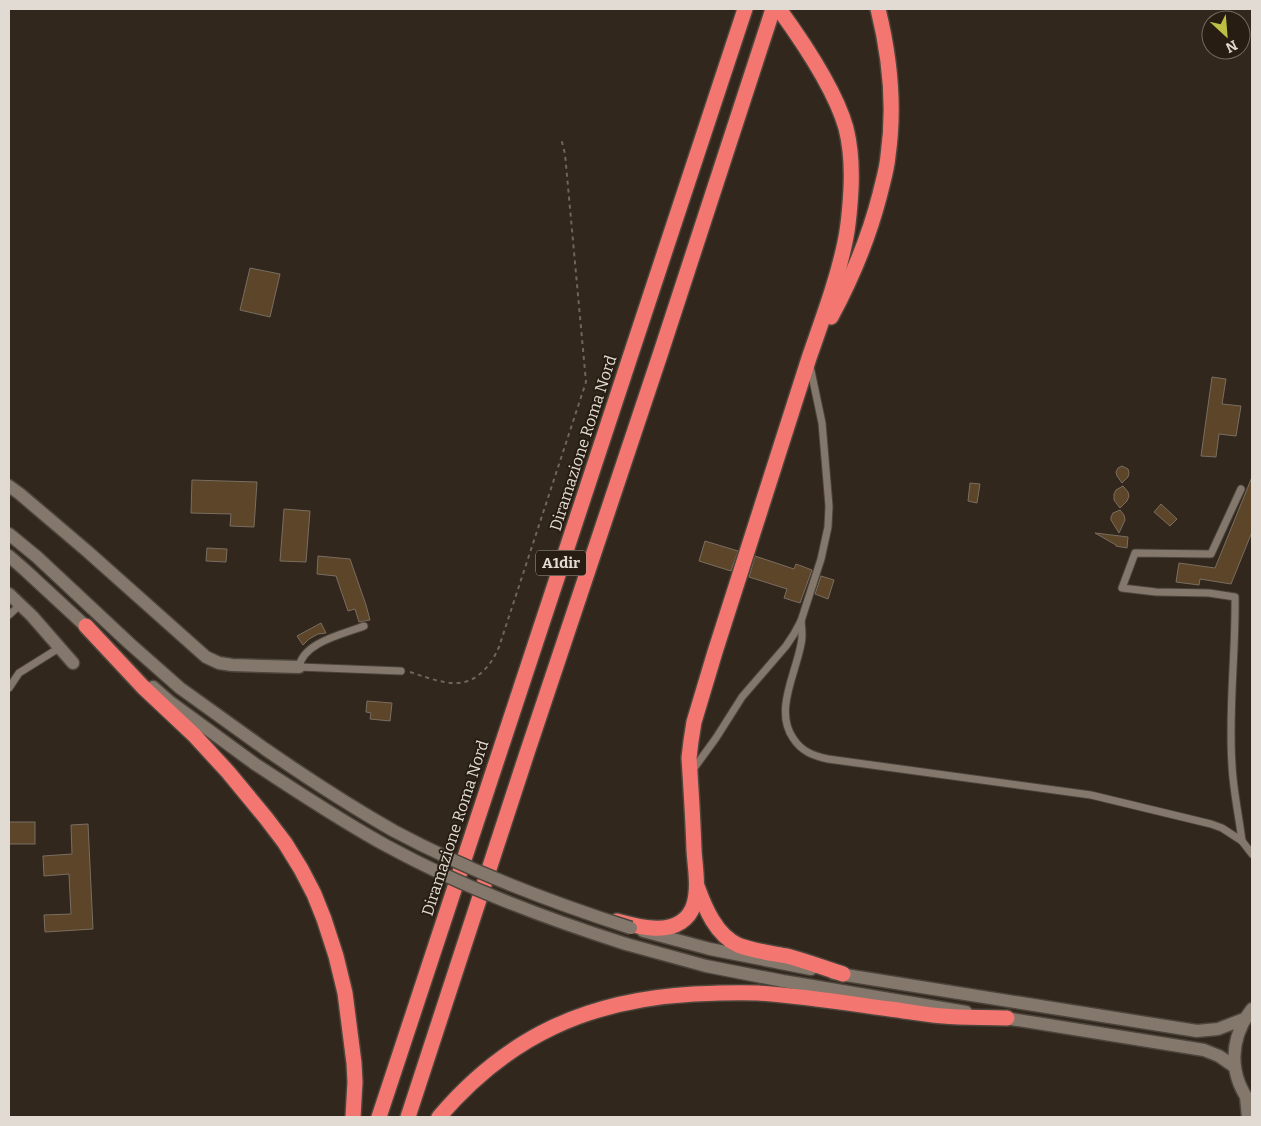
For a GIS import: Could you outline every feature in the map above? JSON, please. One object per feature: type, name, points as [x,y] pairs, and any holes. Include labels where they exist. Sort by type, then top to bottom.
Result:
[{"type":"highway","name":"Diramazione Roma Nord","points":[[379,1117],[745,9]]},
{"type":"highway","name":"A1dir","points":[[408,1117],[773,9]]},
{"type":"highway","points":[[589,914],[646,927],[664,927],[675,925],[684,920],[691,912],[696,882],[690,773],[690,741],[694,722],[845,244],[849,216],[851,174],[850,146],[842,117],[830,90],[811,56],[779,9]]},
{"type":"highway","points":[[809,358],[862,251],[878,203],[888,159],[891,118],[889,66],[878,9]]},
{"type":"highway","points":[[86,626],[143,687],[194,735],[228,772],[285,843],[301,869],[324,919],[345,993],[354,1063],[353,1117]]},
{"type":"highway","points":[[696,882],[712,920],[724,935],[733,942],[748,948],[790,957],[843,974]]},
{"type":"highway","points":[[439,1117],[478,1077],[530,1039],[585,1014],[608,1006],[645,998],[704,993],[758,993],[843,1002],[942,1016],[1007,1018]]},
{"type":"main road","points":[[9,486],[87,551],[206,656],[219,663],[232,665],[299,667]]},
{"type":"main road","points":[[9,534],[37,557],[180,688],[266,749],[346,803],[396,831],[454,860],[521,889],[631,928],[727,953],[843,974],[1197,1031],[1218,1029],[1248,1014]]},
{"type":"main road","points":[[9,556],[169,701],[254,764],[337,818],[446,876],[583,931],[706,966],[884,999],[1204,1050],[1219,1056],[1235,1067]]},
{"type":"main road","points":[[9,594],[32,616],[72,663]]},
{"type":"main road","points":[[1248,1014],[1238,1034],[1234,1051],[1235,1067],[1239,1082],[1249,1101],[1248,1117]]},
{"type":"lane","points":[[690,773],[716,738],[742,697],[794,634],[801,621],[824,548],[829,515],[825,450],[822,423],[809,358]]},
{"type":"lane","points":[[1241,489],[1211,554],[1135,553],[1122,588],[1156,592],[1209,593],[1235,597],[1231,710],[1232,766],[1242,841]]},
{"type":"lane","points":[[9,615],[20,605]]},
{"type":"lane","points":[[801,621],[801,645],[785,713],[790,734],[800,747],[813,755],[828,759],[1091,795],[1222,828],[1242,841],[1252,854]]},
{"type":"lane","points":[[364,626],[315,646],[304,655],[299,667],[401,671]]},
{"type":"lane","points":[[9,688],[19,673],[59,648]]},
{"type":"path","points":[[401,671],[443,682],[461,683],[479,676],[495,657],[586,382],[565,154],[561,138]]},
{"type":"building","points":[[250,268],[280,274],[270,317],[240,310]]},
{"type":"building","points":[[1212,377],[1226,379],[1222,404],[1241,406],[1236,436],[1219,434],[1216,457],[1201,456]]},
{"type":"building","points":[[1122,466],[1128,469],[1129,473],[1122,483],[1116,472]]},
{"type":"building","points":[[1252,477],[1252,532],[1231,584],[1200,579],[1199,585],[1176,582],[1179,563],[1215,568]]},
{"type":"building","points":[[192,480],[257,482],[254,527],[230,526],[231,514],[191,513]]},
{"type":"building","points":[[970,483],[980,484],[977,503],[968,501]]},
{"type":"building","points":[[1123,486],[1129,496],[1120,508],[1114,500],[1114,494],[1116,490]]},
{"type":"building","points":[[1161,504],[1177,519],[1170,526],[1154,512]]},
{"type":"building","points":[[284,509],[310,511],[306,562],[280,561]]},
{"type":"building","points":[[1120,510],[1125,520],[1119,533],[1111,517],[1113,513]]},
{"type":"building","points":[[1095,533],[1128,537],[1127,548],[1116,546]]},
{"type":"building","points":[[705,541],[738,551],[731,571],[699,561]]},
{"type":"building","points":[[207,548],[227,549],[226,562],[206,561]]},
{"type":"building","points":[[318,556],[350,559],[370,620],[359,622],[355,609],[348,611],[336,576],[317,574]]},
{"type":"building","points":[[755,556],[794,569],[796,564],[812,570],[800,603],[784,598],[787,589],[749,577]]},
{"type":"building","points":[[821,576],[834,580],[828,599],[815,594]]},
{"type":"building","points":[[321,623],[326,633],[318,634],[303,645],[297,636]]},
{"type":"building","points":[[367,701],[392,703],[390,721],[370,719],[371,713],[366,712]]},
{"type":"building","points":[[9,822],[35,822],[35,844],[9,844]]},
{"type":"building","points":[[88,824],[93,929],[45,932],[44,915],[71,914],[69,874],[44,876],[43,856],[72,854],[71,825]]}]
